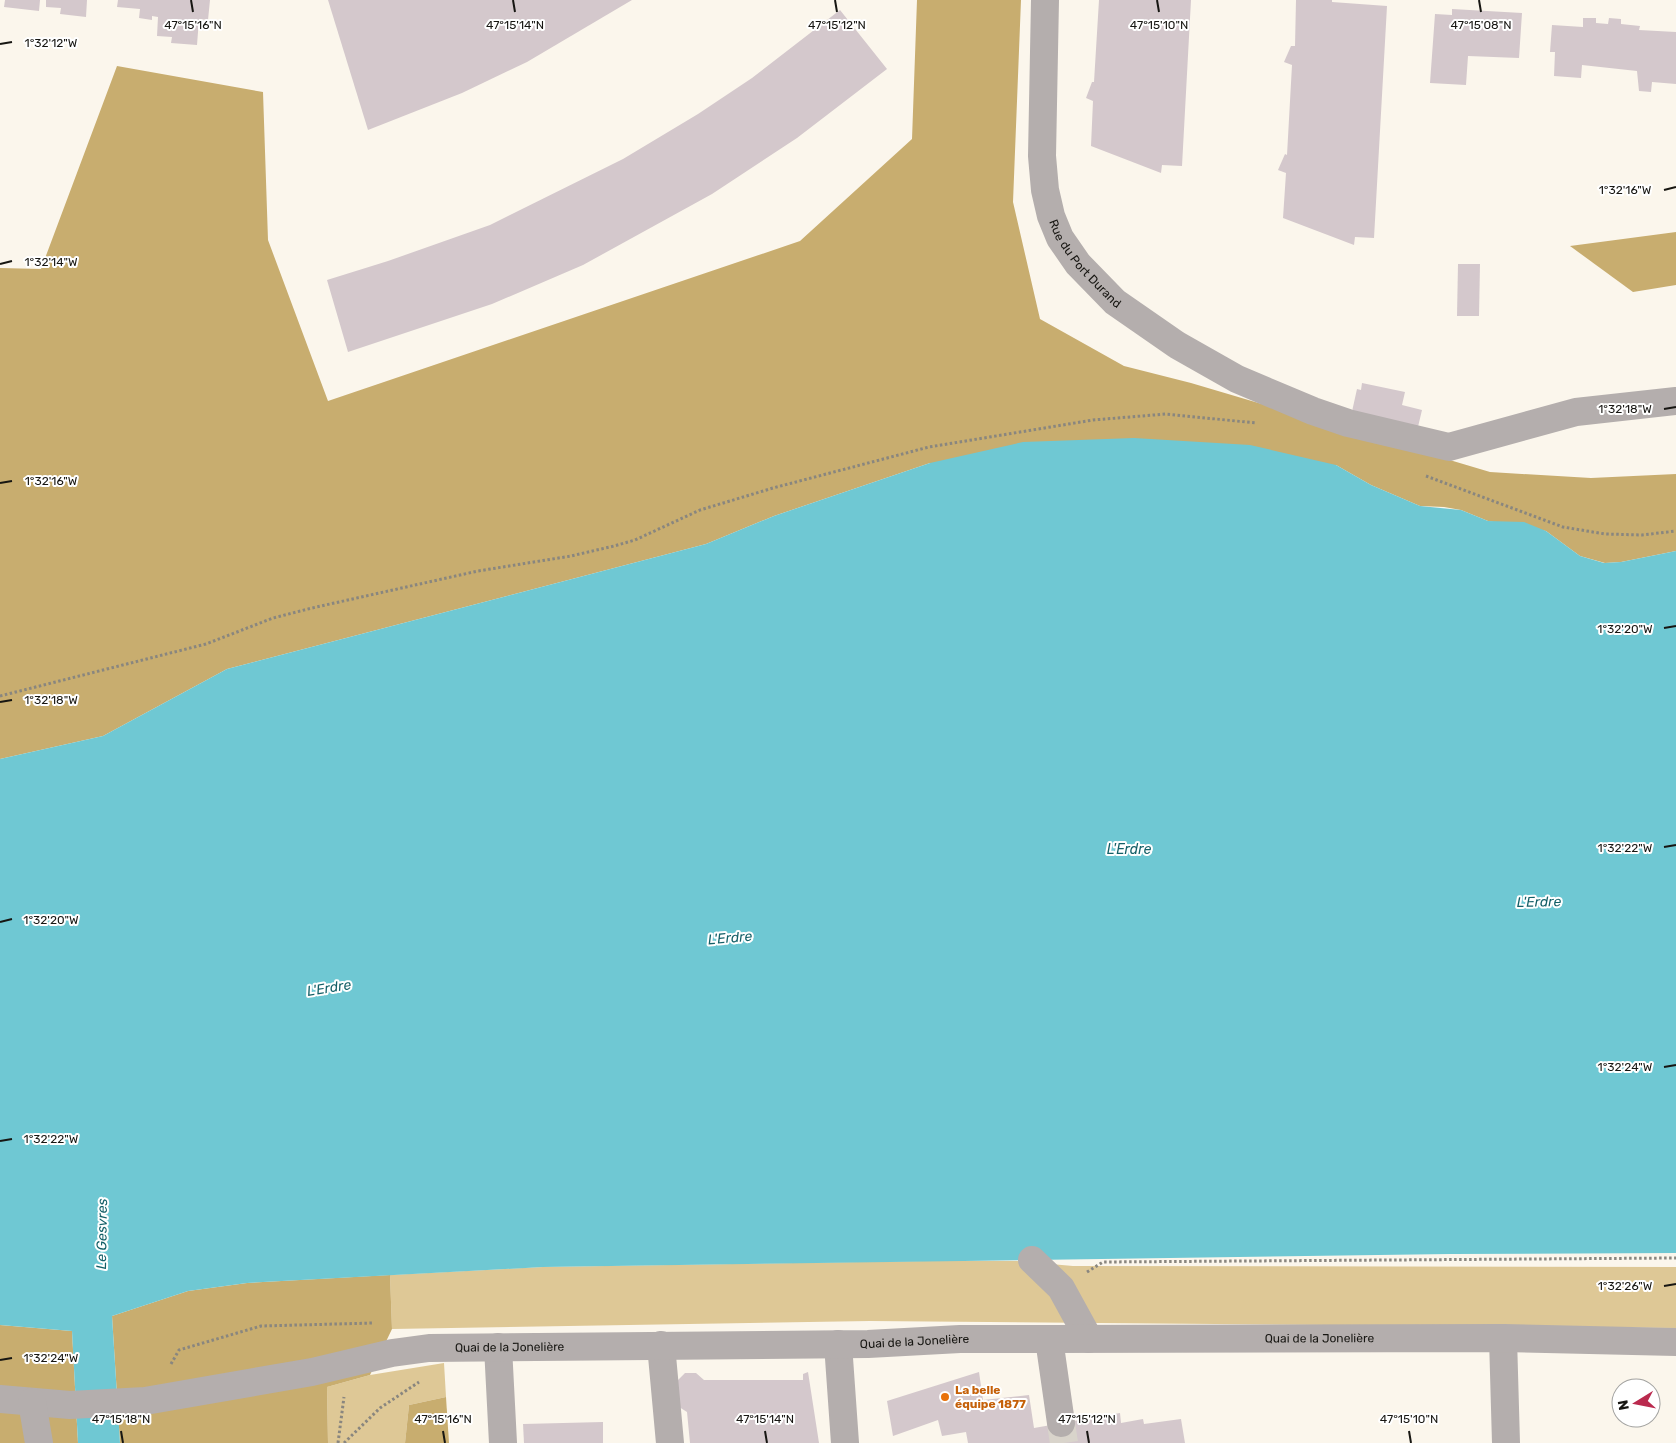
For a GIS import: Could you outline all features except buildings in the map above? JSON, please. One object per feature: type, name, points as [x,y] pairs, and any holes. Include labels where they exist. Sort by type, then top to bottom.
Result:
[{"type":"street","name":"Rue du Port Durand","points":[[1045,0],[1042,156],[1045,190],[1051,216],[1060,238],[1078,264],[1115,302],[1176,345],[1237,379],[1313,411],[1348,423],[1449,447],[1576,412],[1676,401]]},
{"type":"street","points":[[1032,1260],[1061,1288],[1088,1339]]},
{"type":"street","points":[[1503,1338],[1506,1443]]},
{"type":"street","name":"Quai de la Jonelière","points":[[0,1399],[70,1405],[158,1399],[392,1353],[429,1348],[838,1344],[1048,1339],[1503,1338],[1676,1342]]},
{"type":"street","points":[[1048,1339],[1060,1423]]},
{"type":"street","points":[[838,1344],[845,1443]]},
{"type":"street","points":[[498,1346],[503,1443]]},
{"type":"street","points":[[661,1346],[670,1443]]},
{"type":"street","points":[[32,1402],[39,1443]]},
{"type":"path","points":[[0,696],[206,644],[273,618],[312,608],[478,571],[571,556],[614,546],[635,540],[700,510],[773,488],[930,447],[1093,420],[1166,414],[1258,424]]},
{"type":"path","points":[[1417,472],[1476,496],[1563,527],[1605,534],[1642,535],[1676,531]]},
{"type":"path","points":[[1061,1288],[1103,1262],[1676,1258]]},
{"type":"path","points":[[344,1443],[380,1408],[430,1376],[429,1348]]},
{"type":"path","points":[[338,1443],[348,1363]]},
{"type":"shaded area","points":[[917,0],[1021,0],[1013,202],[1040,319],[1124,366],[1191,383],[1490,472],[1591,478],[1676,474],[1676,551],[1621,562],[1605,563],[1580,556],[1546,531],[1488,521],[1461,510],[1420,506],[1371,485],[1336,465],[930,463],[774,516],[706,544],[227,669],[103,736],[0,759],[0,268],[41,269],[117,66],[263,92],[268,240],[328,401],[800,241],[912,139]]},
{"type":"shaded area","points":[[1676,232],[1676,285],[1633,292],[1570,246]]},
{"type":"shaded area","points":[[1017,1261],[1073,1266],[1676,1267],[1676,1328],[870,1321],[392,1329],[390,1275],[543,1267]]},
{"type":"shaded area","points":[[390,1275],[392,1329],[370,1375],[327,1387],[328,1443],[120,1443],[112,1316],[188,1291],[247,1283]]},
{"type":"shaded area","points":[[0,1325],[72,1331],[78,1443],[0,1443]]},
{"type":"shaded area","points":[[444,1363],[446,1397],[409,1405],[405,1443],[328,1443],[327,1387],[370,1375]]},
{"type":"shaded area","points":[[446,1397],[449,1443],[405,1443],[409,1405]]},
{"type":"water","name":"L'Erdre","points":[[1134,438],[1250,445],[1336,465],[1371,485],[1420,506],[1461,510],[1488,521],[1524,522],[1546,531],[1580,556],[1604,563],[1621,562],[1676,551],[1676,1253],[1450,1254],[543,1267],[247,1283],[188,1291],[112,1316],[120,1443],[78,1443],[72,1331],[0,1325],[0,759],[103,736],[227,669],[706,544],[774,516],[930,463],[1023,442]]},
{"type":"tunnel","points":[[1061,1423],[1064,1443]]},
{"type":"place","name":"La belle équipe 1877","points":[[945,1397]]},
{"type":"water label","name":"Le Gesvres","points":[[102,1234]]}]
